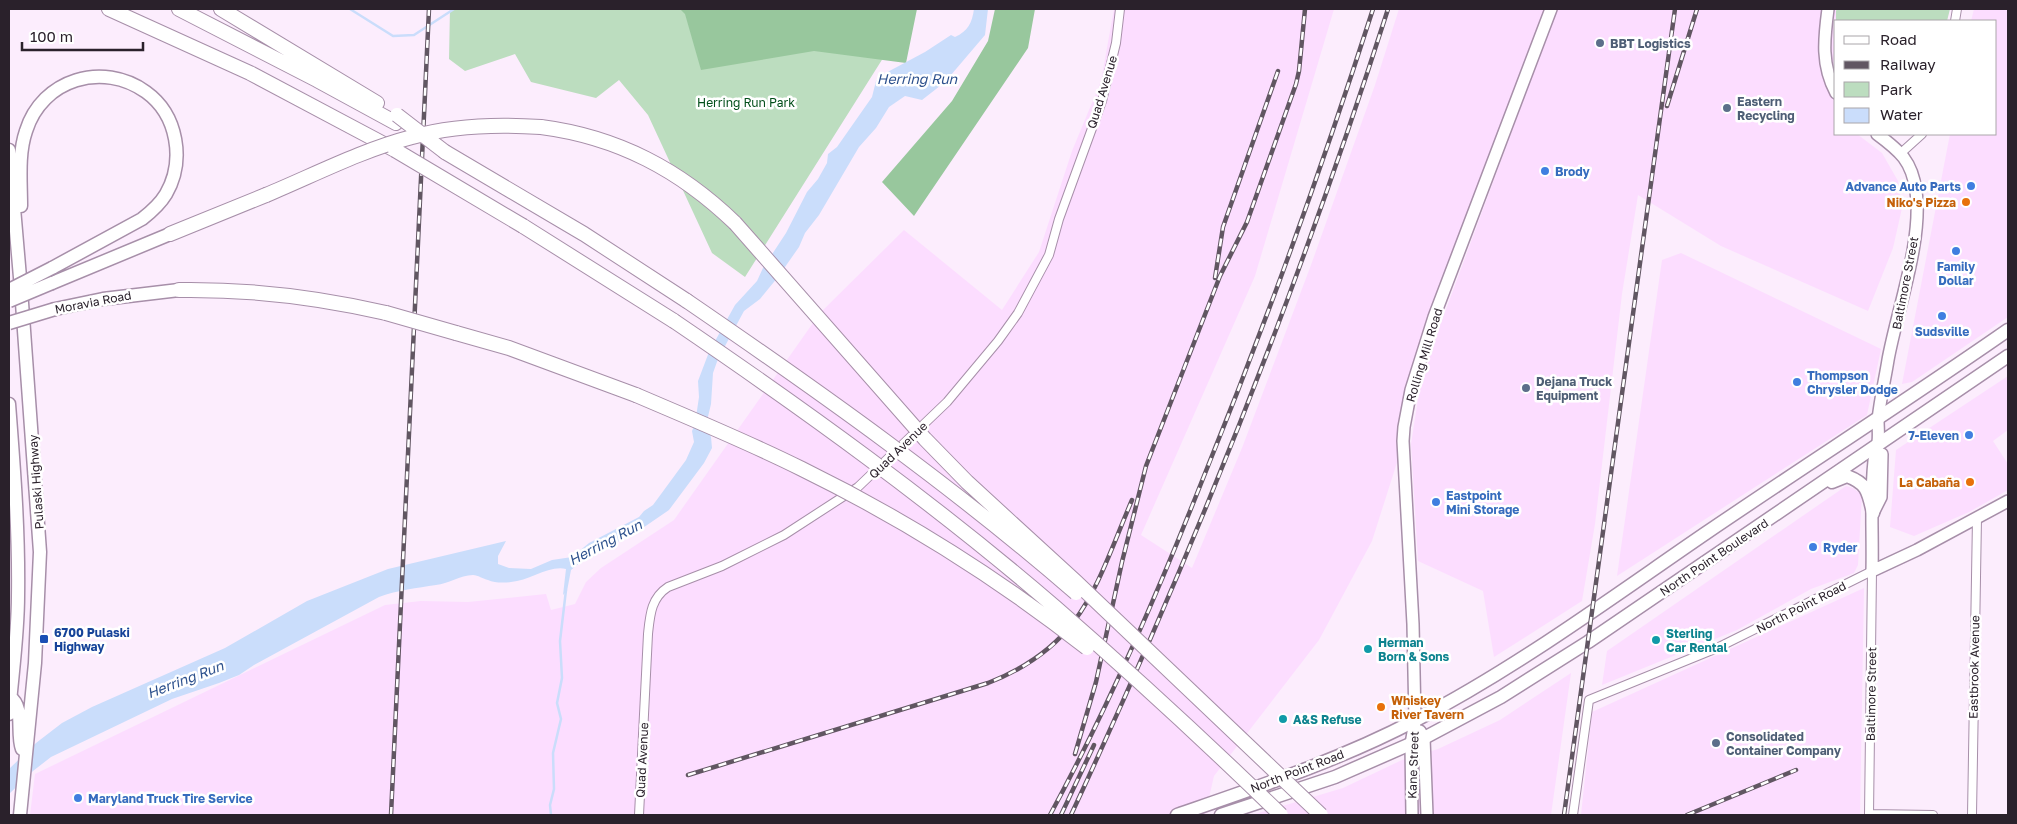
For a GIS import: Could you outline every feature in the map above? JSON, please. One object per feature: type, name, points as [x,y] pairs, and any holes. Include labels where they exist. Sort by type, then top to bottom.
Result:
[{"type":"highway","points":[[108,9],[250,73],[395,150],[523,226],[674,321],[825,427],[927,504],[1055,607],[1281,815]]},
{"type":"highway","points":[[179,9],[396,119]]},
{"type":"highway","points":[[221,9],[445,152],[525,198],[687,301],[840,408],[1016,543],[1236,734]]},
{"type":"highway","points":[[170,234],[412,136],[447,129],[479,126],[541,127],[588,136],[616,145],[670,171],[694,187],[735,223],[930,445],[967,482],[1075,580],[1321,815]]},
{"type":"highway","points":[[179,290],[213,289],[288,294],[386,313],[554,364],[735,438],[803,469],[884,514],[990,578],[1047,617],[1171,712]]},
{"type":"main road","points":[[92,77],[121,80],[147,93],[167,115],[177,146],[173,179],[166,195],[155,209],[142,219],[15,289],[22,146],[31,118],[40,104],[50,93],[64,84],[92,77]]},
{"type":"main road","name":"Pulaski Highway","points":[[9,150],[15,289],[40,552],[37,628],[24,738],[25,758],[20,815]]},
{"type":"main road","points":[[9,301],[170,234]]},
{"type":"main road","name":"Moravia Road","points":[[9,323],[55,309],[103,299],[179,290]]},
{"type":"main road","name":"North Point Boulevard","points":[[1415,721],[1482,684],[1537,650],[2008,330]]},
{"type":"main road","name":"North Point Boulevard","points":[[1412,744],[1501,697],[1548,669],[2008,356]]},
{"type":"main road","name":"Pulaski Highway","points":[[9,404],[17,502],[18,552],[18,598],[9,714]]},
{"type":"main road","points":[[1798,499],[1846,476],[1860,481],[1865,486],[1873,513]]},
{"type":"main road","points":[[10,697],[16,700],[18,705],[24,738]]},
{"type":"main road","name":"North Point Road","points":[[1177,815],[1321,764],[1415,721]]},
{"type":"main road","name":"North Point Road","points":[[1221,815],[1334,777],[1412,744]]},
{"type":"main road","points":[[1295,774],[1300,788]]},
{"type":"street","name":"Quad Avenue","points":[[639,815],[648,634],[650,615],[655,600],[668,587],[722,566],[784,535],[858,487],[947,402],[998,341],[1018,313],[1049,255],[1059,219],[1104,96],[1116,43],[1120,9]]},
{"type":"street","name":"Rolling Mill Road","points":[[1415,721],[1412,615],[1403,457],[1404,427],[1407,410],[1419,363],[1434,317],[1552,9]]},
{"type":"street","points":[[1828,9],[1824,40],[1825,62],[1834,87]]},
{"type":"street","points":[[1878,135],[1901,153],[1921,135]]},
{"type":"street","name":"Baltimore Street","points":[[1869,815],[1874,460],[1878,443],[1878,420],[1911,255],[1916,210],[1913,179],[1901,153]]},
{"type":"street","name":"North Point Road","points":[[1573,815],[1588,700],[1717,648],[1917,550],[2008,501]]},
{"type":"street","name":"Eastbrook Avenue","points":[[1972,815],[1977,518]]},
{"type":"street","name":"Kane Street","points":[[1415,721],[1424,738],[1427,815]]},
{"type":"street","name":"Kane Street","points":[[1412,815],[1412,744],[1415,721]]},
{"type":"street","points":[[1869,815],[1933,815]]},
{"type":"shaded area","points":[[1114,9],[1334,9],[1255,276],[1141,535],[1192,568],[1242,448],[1311,265],[1375,85],[1399,9],[1547,9],[1431,315],[1400,453],[1372,541],[1319,640],[1214,776],[1205,815],[30,815],[35,774],[385,605],[421,601],[468,602],[546,594],[551,610],[575,604],[586,582],[601,568],[674,520],[820,313],[904,230],[1002,310],[1039,252],[1072,151],[1101,81]]},
{"type":"shaded area","points":[[1557,9],[1837,9],[1836,20],[1834,20],[1834,135],[1858,135],[1882,153],[1898,181],[1902,208],[1893,248],[1868,311],[1721,246],[1638,195],[1622,294],[1595,524],[1582,601],[1494,657],[1483,591],[1418,561],[1411,444],[1419,393],[1431,350]]},
{"type":"shaded area","points":[[1974,9],[2008,9],[2008,317],[1912,382],[1902,384],[1950,135],[1997,135],[1997,20],[1971,20]]},
{"type":"shaded area","points":[[1681,253],[1881,349],[1867,415],[1617,576],[1662,260]]},
{"type":"shaded area","points":[[2008,376],[2008,430],[1993,441],[2008,464],[2008,490],[1969,512],[1914,536],[1890,527],[1896,450]]},
{"type":"shaded area","points":[[1846,486],[1853,488],[1862,495],[1858,565],[1854,573],[1811,589],[1737,630],[1602,685],[1607,651]]},
{"type":"shaded area","points":[[1864,588],[1860,815],[1581,815],[1592,712]]},
{"type":"shaded area","points":[[1571,673],[1551,815],[1252,815],[1343,788],[1402,760],[1438,749],[1500,720]]},
{"type":"green space","name":"Herring Run Park","points":[[450,9],[914,9],[745,277],[712,253],[648,115],[619,80],[596,98],[531,82],[515,54],[465,71],[449,59]]},
{"type":"green space","points":[[680,9],[917,9],[906,63],[814,51],[701,70],[685,14]]},
{"type":"green space","points":[[995,9],[1035,9],[1028,48],[914,216],[882,182],[952,101],[988,41]]},
{"type":"green space","points":[[1837,9],[1950,9],[1947,20],[1836,20]]},
{"type":"water","name":"Herring Run","points":[[974,9],[988,9],[985,35],[945,82],[922,100],[905,96],[889,107],[876,128],[859,147],[819,215],[805,233],[799,247],[778,277],[760,299],[744,311],[718,359],[713,373],[711,404],[706,425],[711,437],[712,448],[704,463],[669,510],[634,534],[588,556],[571,570],[567,591],[563,595],[566,569],[559,568],[518,581],[508,582],[493,582],[468,575],[441,584],[400,591],[379,597],[239,675],[172,699],[51,757],[9,794],[9,769],[36,743],[62,723],[92,707],[225,648],[307,601],[388,569],[506,541],[498,556],[498,564],[509,568],[531,569],[552,560],[572,557],[589,543],[639,517],[653,505],[686,460],[694,442],[692,431],[695,424],[699,397],[698,381],[709,352],[735,305],[757,281],[763,268],[786,233],[807,192],[818,179],[827,163],[828,154],[837,147],[872,97],[876,81],[880,76],[925,52],[951,35],[955,37],[963,32],[971,22]]},
{"type":"waterway","points":[[350,9],[393,36],[414,35],[454,9]]},
{"type":"waterway","points":[[551,815],[550,805],[554,789],[553,753],[561,719],[557,703],[562,678],[560,641],[566,590]]},
{"type":"railway","points":[[391,815],[429,9]]},
{"type":"railway","points":[[1075,754],[1096,682],[1122,562],[1146,466],[1220,276],[1247,222],[1296,84],[1305,9]]},
{"type":"railway","points":[[1050,815],[1112,692],[1185,524],[1292,247],[1373,9]]},
{"type":"railway","points":[[1071,815],[1160,617],[1242,417],[1319,215],[1388,9]]},
{"type":"railway","points":[[1564,815],[1675,9]]},
{"type":"railway","points":[[1667,106],[1697,9]]},
{"type":"railway","points":[[1215,278],[1223,227],[1278,71]]},
{"type":"railway","points":[[688,775],[988,683],[1020,668],[1045,651],[1066,632],[1082,610],[1107,560],[1132,500]]},
{"type":"railway","points":[[1061,815],[1094,745]]},
{"type":"railway","points":[[1687,815],[1796,770]]},
{"type":"place","name":"BBT Logistics","points":[[1600,43]]},
{"type":"place","name":"Eastern Recycling","points":[[1727,108]]},
{"type":"place","name":"Brody","points":[[1545,171]]},
{"type":"place","name":"Advance Auto Parts","points":[[1971,186]]},
{"type":"place","name":"Niko's Pizza","points":[[1966,202]]},
{"type":"place","name":"Family Dollar","points":[[1956,251]]},
{"type":"place","name":"Sudsville","points":[[1942,316]]},
{"type":"place","name":"Thompson Chrysler Dodge","points":[[1797,382]]},
{"type":"place","name":"Dejana Truck Equipment","points":[[1526,388]]},
{"type":"place","name":"7-Eleven","points":[[1969,435]]},
{"type":"place","name":"La Cabaña","points":[[1970,482]]},
{"type":"place","name":"Eastpoint Mini Storage","points":[[1436,502]]},
{"type":"place","name":"Ryder","points":[[1813,547]]},
{"type":"place","name":"6700 Pulaski Highway","points":[[44,639]]},
{"type":"place","name":"Sterling Car Rental","points":[[1656,640]]},
{"type":"place","name":"Herman Born & Sons","points":[[1368,649]]},
{"type":"place","name":"Whiskey River Tavern","points":[[1381,707]]},
{"type":"place","name":"A&S Refuse","points":[[1283,719]]},
{"type":"place","name":"Consolidated Container Company","points":[[1716,743]]},
{"type":"place","name":"Maryland Truck Tire Service","points":[[78,798]]}]
